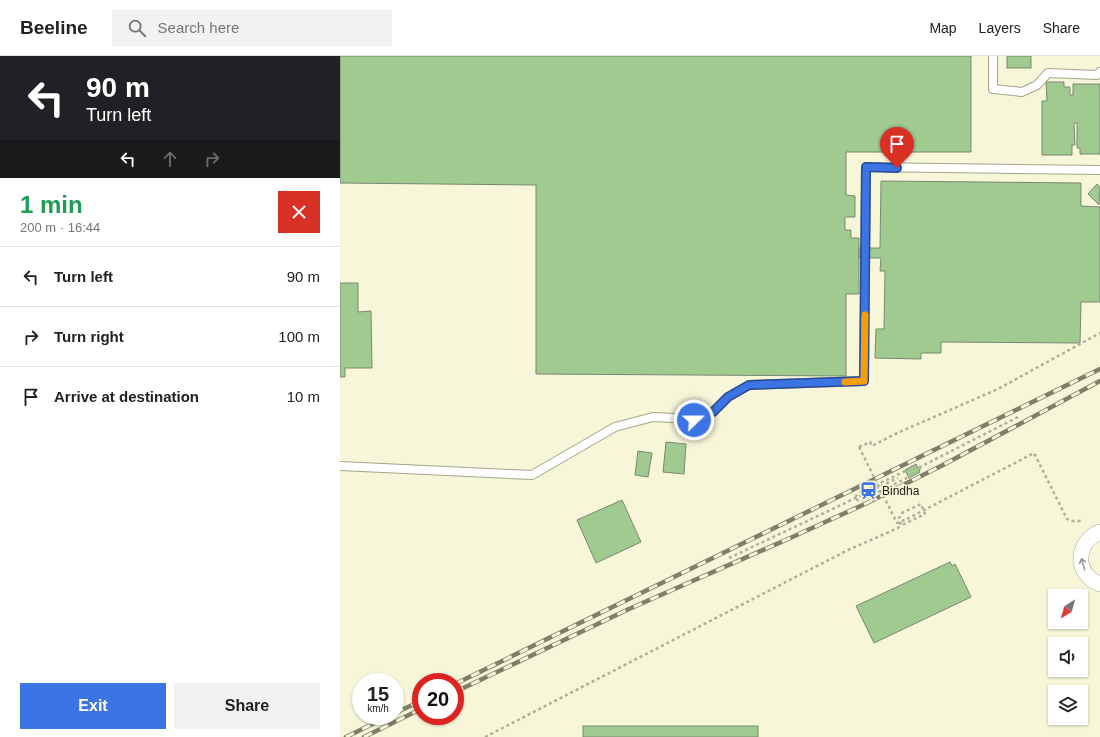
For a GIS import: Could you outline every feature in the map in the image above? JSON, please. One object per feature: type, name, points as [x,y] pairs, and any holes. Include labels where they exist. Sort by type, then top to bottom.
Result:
[{"type":"street","points":[[1100,532],[1089,539],[1084,545],[1081,553],[1081,562],[1089,578],[1100,584]]},
{"type":"lane","points":[[993,56],[993,89],[1022,92],[1038,85],[1048,73],[1097,75],[1100,72]]},
{"type":"lane","points":[[340,466],[532,475],[615,427],[653,417],[694,420],[713,412],[728,397],[749,385],[864,381],[866,167],[1100,170]]},
{"type":"path","points":[[1083,521],[1071,521],[1067,519],[1034,453],[897,523],[859,447],[870,442],[872,446],[895,434],[998,389],[1100,333]]},
{"type":"path","points":[[855,499],[856,494],[916,466],[920,467],[1020,416]]},
{"type":"path","points":[[855,499],[860,501],[919,472],[920,467]]},
{"type":"path","points":[[729,558],[898,478],[900,474]]},
{"type":"path","points":[[898,478],[902,480]]},
{"type":"path","points":[[485,737],[848,550],[896,529],[924,514],[921,504],[902,513],[899,518],[902,525]]},
{"type":"building","points":[[340,56],[971,56],[971,152],[846,152],[846,195],[855,196],[855,217],[845,217],[845,230],[851,230],[851,238],[859,238],[859,294],[846,294],[846,376],[536,374],[536,185],[340,183]]},
{"type":"building","points":[[1007,56],[1031,56],[1031,68],[1007,68]]},
{"type":"building","points":[[1046,82],[1064,82],[1064,87],[1070,87],[1070,95],[1073,95],[1073,84],[1100,84],[1100,154],[1080,154],[1080,148],[1077,148],[1077,123],[1074,123],[1075,145],[1072,145],[1072,155],[1042,155],[1042,101],[1047,101]]},
{"type":"building","points":[[881,181],[1081,183],[1081,206],[1100,207],[1100,302],[1081,302],[1080,343],[941,342],[941,353],[921,353],[921,359],[875,358],[876,329],[884,329],[885,271],[880,271],[881,258],[859,258],[859,248],[880,248]]},
{"type":"building","points":[[1097,184],[1100,187],[1099,205],[1088,194]]},
{"type":"building","points":[[340,283],[358,283],[358,312],[371,311],[372,368],[345,368],[345,377],[340,377]]},
{"type":"building","points":[[666,442],[686,444],[684,474],[663,472]]},
{"type":"building","points":[[638,451],[652,453],[648,477],[635,475]]},
{"type":"building","points":[[916,464],[920,472],[909,478],[905,470]]},
{"type":"building","points":[[622,500],[641,542],[596,563],[577,520]]},
{"type":"building","points":[[950,562],[952,566],[955,564],[971,597],[874,643],[856,606]]},
{"type":"building","points":[[583,726],[758,726],[758,737],[583,737]]},
{"type":"railway","points":[[464,680],[1100,369]]},
{"type":"railway","points":[[464,688],[629,609],[867,503],[943,465],[1100,381]]},
{"type":"railway","points":[[404,709],[412,705]]},
{"type":"railway","points":[[364,737],[412,713]]},
{"type":"railway","points":[[346,737],[371,725]]},
{"type":"slow traffic","points":[[845,382],[864,381],[865,315]]},
{"type":"place","name":"Bindha","points":[[869,491]]},
{"type":"route","points":[[694,420],[713,412],[728,397],[749,385],[864,381],[866,167],[897,168]]}]
